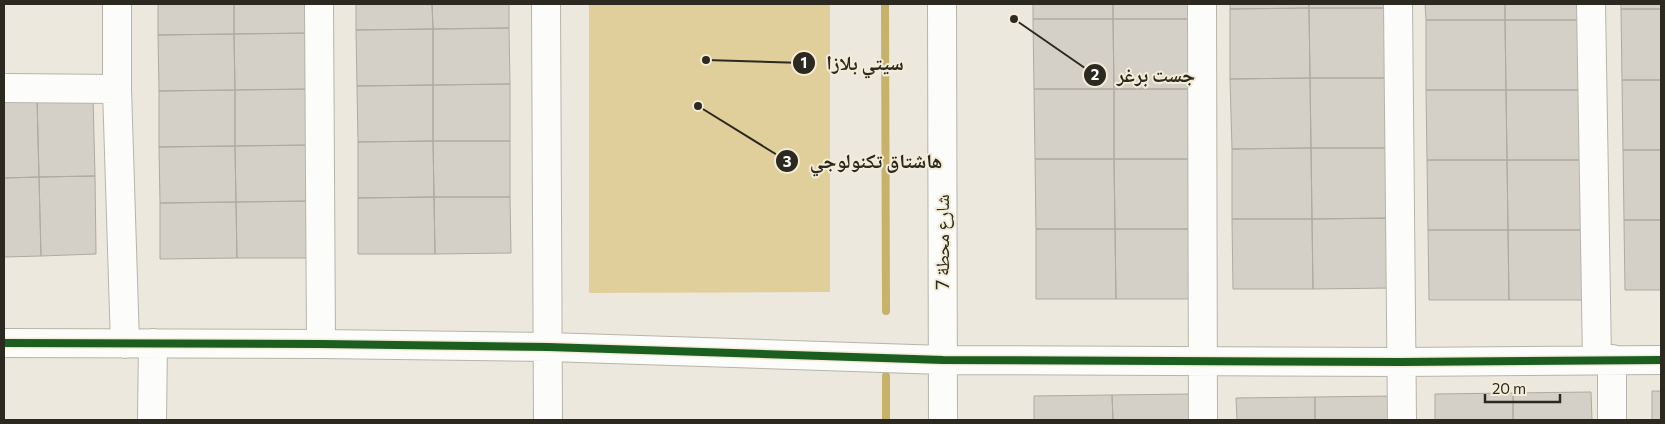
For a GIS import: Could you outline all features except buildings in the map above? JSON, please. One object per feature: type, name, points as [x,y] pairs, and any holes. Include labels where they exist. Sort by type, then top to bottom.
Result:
[{"type":"street","points":[[117,4],[117,89],[125,344]]},
{"type":"street","points":[[319,4],[321,344]]},
{"type":"street","points":[[546,4],[548,420]]},
{"type":"street","name":"شارع محطة 7","points":[[942,4],[943,420]]},
{"type":"street","points":[[1202,4],[1203,420]]},
{"type":"street","points":[[1398,4],[1402,420]]},
{"type":"street","points":[[1591,4],[1605,359],[1612,420]]},
{"type":"street","points":[[4,88],[117,89]]},
{"type":"street","points":[[4,343],[321,344],[548,348],[943,360],[1401,362],[1661,360]]},
{"type":"street","points":[[152,420],[154,343]]},
{"type":"shaded area","points":[[589,4],[830,4],[830,292],[589,293]]},
{"type":"waterway","points":[[885,4],[886,311]]},
{"type":"waterway","points":[[886,376],[886,420]]},
{"type":"cycle path","points":[[4,343],[548,347],[943,360],[1401,362],[1661,360]]},
{"type":"place","name":"جست برغر","points":[[1014,19]]},
{"type":"place","name":"سيتي بلازا","points":[[706,60]]},
{"type":"place","name":"هاشتاق تكنولوجي","points":[[698,106]]}]
